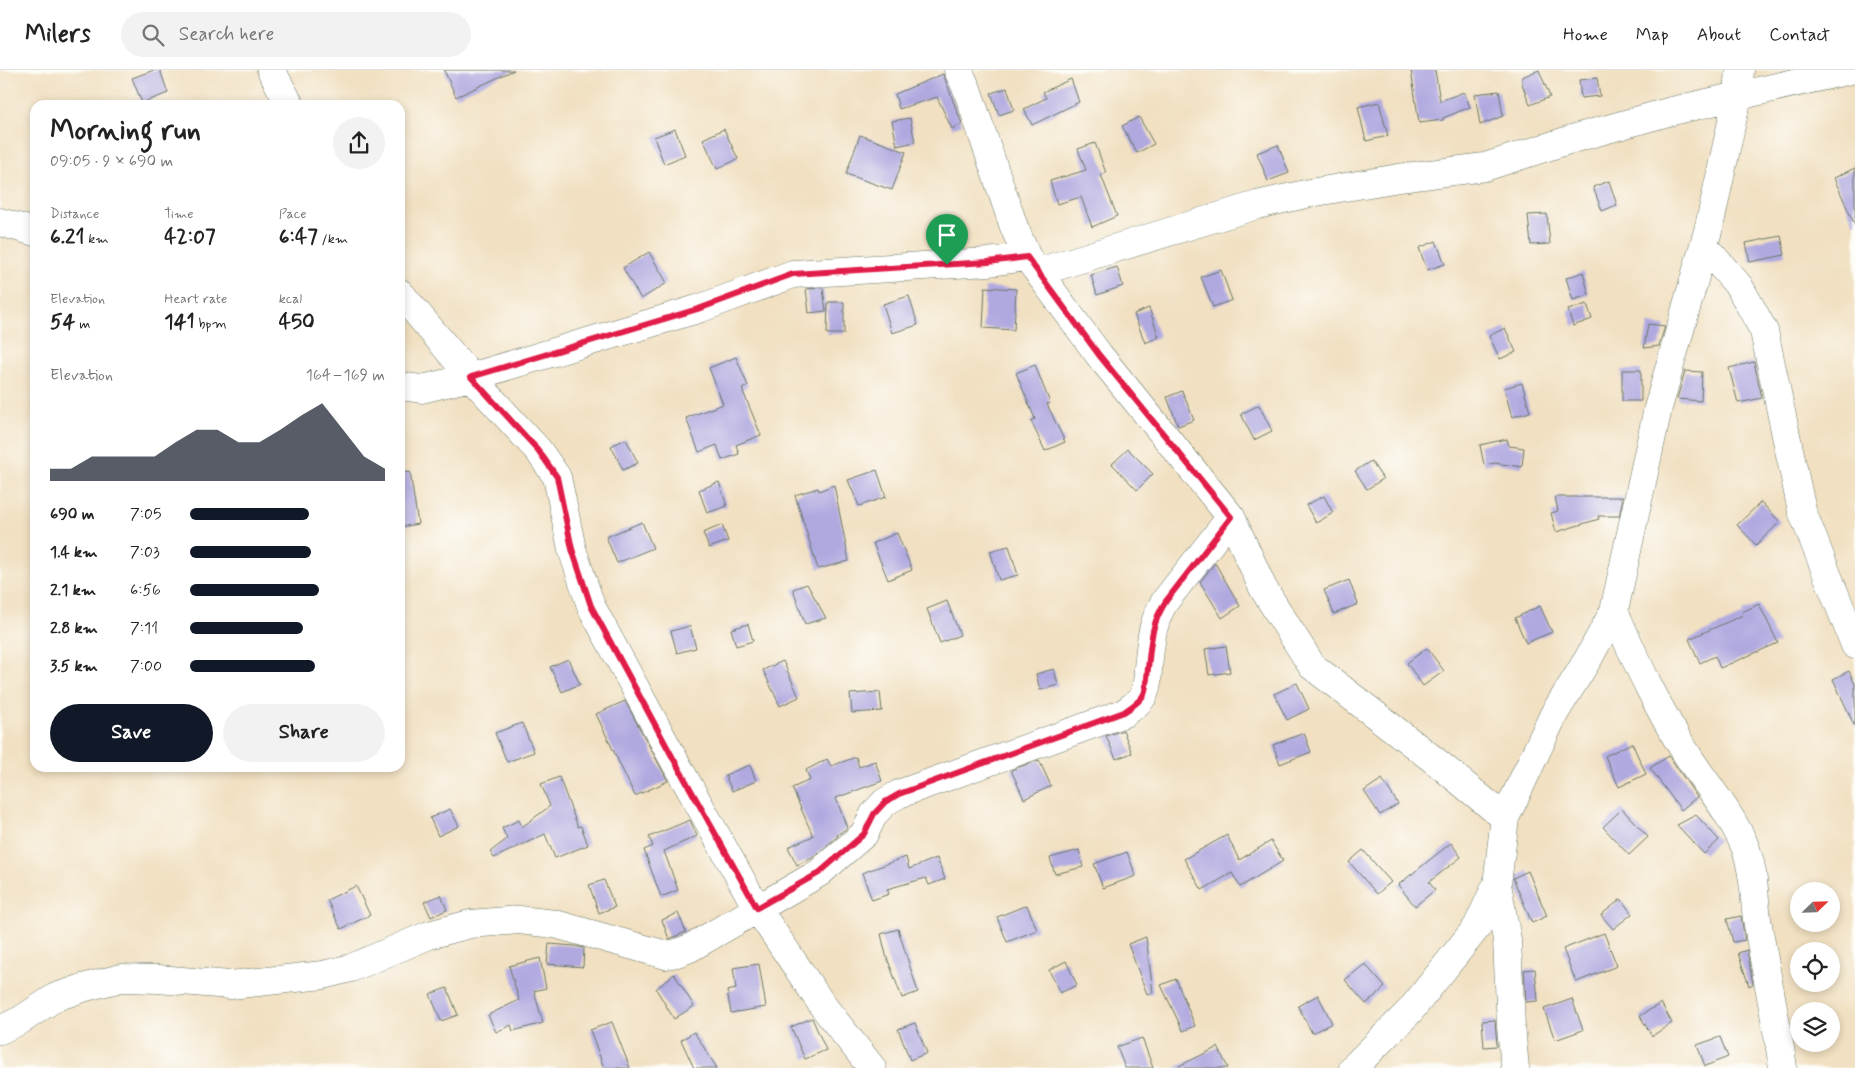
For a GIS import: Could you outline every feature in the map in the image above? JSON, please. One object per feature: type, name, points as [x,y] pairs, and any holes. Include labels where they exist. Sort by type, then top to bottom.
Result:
[{"type":"street","points":[[271,70],[287,100]]},
{"type":"street","points":[[958,70],[967,89],[1014,227],[1032,264],[1099,355],[1231,517],[1263,588],[1312,666],[1434,760],[1505,818]]},
{"type":"street","points":[[405,387],[422,389],[471,377],[701,308],[793,274],[988,262],[1032,264],[1310,192],[1486,167],[1572,139],[1668,112],[1739,82],[1850,70]]},
{"type":"street","points":[[1515,1068],[1507,940],[1497,884],[1505,818],[1554,714],[1588,659],[1614,611],[1658,408],[1704,246],[1739,82]]},
{"type":"street","points":[[0,222],[30,231]]},
{"type":"street","points":[[1704,246],[1739,286],[1764,332],[1802,511],[1855,645]]},
{"type":"street","points":[[405,299],[471,377],[538,450],[557,477],[572,549],[591,606],[757,908],[824,1006],[872,1068]]},
{"type":"street","points":[[0,1030],[21,1020],[56,997],[121,978],[230,985],[323,975],[351,968],[429,935],[470,924],[519,920],[555,924],[666,955],[690,948],[819,873],[864,834],[874,814],[885,802],[899,794],[1124,712],[1134,705],[1144,696],[1156,616],[1231,517]]},
{"type":"street","points":[[1614,611],[1639,670],[1666,721],[1736,829],[1746,850],[1754,879],[1757,917],[1783,1068]]},
{"type":"street","points":[[1353,1068],[1410,1011],[1477,927],[1497,884]]},
{"type":"building","points":[[154,70],[160,70],[168,93],[150,100],[141,100],[132,78]]},
{"type":"building","points":[[444,70],[514,70],[456,97]]},
{"type":"building","points":[[1411,70],[1435,70],[1440,101],[1464,92],[1470,107],[1443,118],[1443,120],[1419,123]]},
{"type":"building","points":[[1539,70],[1550,97],[1530,105],[1522,84],[1522,77]]},
{"type":"building","points":[[943,74],[962,124],[952,129],[937,97],[899,109],[895,94]]},
{"type":"building","points":[[1597,78],[1600,96],[1581,98],[1579,80]]},
{"type":"building","points":[[1071,79],[1079,102],[1032,125],[1024,109],[1046,98],[1043,92]]},
{"type":"building","points":[[1007,88],[1014,110],[999,115],[991,93]]},
{"type":"building","points":[[1499,91],[1503,116],[1480,125],[1475,94]]},
{"type":"building","points":[[1379,102],[1388,136],[1366,141],[1358,107]]},
{"type":"building","points":[[1139,117],[1154,144],[1137,153],[1122,126]]},
{"type":"building","points":[[910,118],[915,142],[897,146],[892,121]]},
{"type":"building","points":[[675,129],[685,155],[664,164],[654,137]]},
{"type":"building","points":[[724,129],[738,159],[717,169],[703,139]]},
{"type":"building","points":[[860,135],[906,152],[892,190],[846,174]]},
{"type":"building","points":[[1095,143],[1106,173],[1101,175],[1117,216],[1092,227],[1081,197],[1057,204],[1050,181],[1086,170],[1078,149]]},
{"type":"building","points":[[1278,145],[1289,173],[1268,181],[1257,153]]},
{"type":"building","points":[[1855,168],[1855,226],[1834,178]]},
{"type":"building","points":[[1609,181],[1617,205],[1602,211],[1593,187]]},
{"type":"building","points":[[1547,214],[1550,244],[1531,245],[1528,215]]},
{"type":"building","points":[[1781,236],[1785,255],[1750,262],[1746,243]]},
{"type":"building","points":[[1436,241],[1445,264],[1427,270],[1419,248]]},
{"type":"building","points":[[649,252],[667,283],[641,299],[623,268]]},
{"type":"building","points":[[1117,267],[1123,286],[1097,295],[1091,275]]},
{"type":"building","points":[[1221,270],[1232,300],[1213,307],[1201,277]]},
{"type":"building","points":[[1583,272],[1589,295],[1573,300],[1566,278]]},
{"type":"building","points":[[985,287],[1016,289],[1014,330],[983,328]]},
{"type":"building","points":[[823,288],[826,311],[809,313],[806,289]]},
{"type":"building","points":[[909,296],[918,325],[892,333],[883,304]]},
{"type":"building","points":[[828,302],[844,302],[844,334],[827,334]]},
{"type":"building","points":[[1587,304],[1592,319],[1573,326],[1568,310]]},
{"type":"building","points":[[1149,308],[1159,337],[1145,343],[1134,314]]},
{"type":"building","points":[[1648,324],[1665,326],[1659,346],[1644,348]]},
{"type":"building","points":[[1505,328],[1516,352],[1500,359],[1489,336]]},
{"type":"building","points":[[736,357],[748,386],[742,389],[761,435],[736,445],[739,454],[722,460],[717,445],[699,452],[686,418],[723,404],[709,368]]},
{"type":"building","points":[[1754,362],[1762,398],[1738,403],[1729,368]]},
{"type":"building","points":[[1035,365],[1050,403],[1047,404],[1065,442],[1045,451],[1031,421],[1035,419],[1016,373]]},
{"type":"building","points":[[1622,370],[1641,370],[1641,401],[1622,401]]},
{"type":"building","points":[[1685,371],[1702,372],[1701,401],[1677,399]]},
{"type":"building","points":[[1522,383],[1530,412],[1512,417],[1504,388]]},
{"type":"building","points":[[1182,391],[1194,420],[1178,426],[1167,397]]},
{"type":"building","points":[[1259,405],[1272,431],[1254,440],[1241,414]]},
{"type":"building","points":[[626,439],[638,463],[623,470],[611,446]]},
{"type":"building","points":[[1507,439],[1509,446],[1524,448],[1522,467],[1495,463],[1484,465],[1480,445]]},
{"type":"building","points":[[1128,449],[1153,474],[1137,490],[1112,464]]},
{"type":"building","points":[[1371,461],[1383,479],[1367,489],[1355,471]]},
{"type":"building","points":[[877,470],[886,497],[859,506],[848,480]]},
{"type":"building","points":[[405,472],[410,472],[418,524],[405,526]]},
{"type":"building","points":[[719,482],[727,506],[707,513],[699,490]]},
{"type":"building","points":[[834,485],[849,561],[818,569],[795,495],[818,488],[819,491]]},
{"type":"building","points":[[1324,496],[1333,513],[1316,523],[1306,505]]},
{"type":"building","points":[[1555,497],[1623,498],[1619,516],[1598,516],[1599,519],[1556,532],[1551,513],[1558,511]]},
{"type":"building","points":[[1761,502],[1780,522],[1756,545],[1737,525]]},
{"type":"building","points":[[642,522],[653,548],[617,563],[606,537]]},
{"type":"building","points":[[722,525],[728,541],[709,548],[703,533]]},
{"type":"building","points":[[897,533],[912,570],[888,580],[873,543]]},
{"type":"building","points":[[1009,546],[1018,575],[999,580],[990,551]]},
{"type":"building","points":[[1215,563],[1240,606],[1222,618],[1200,582]]},
{"type":"building","points":[[1349,580],[1358,604],[1334,614],[1324,590]]},
{"type":"building","points":[[807,584],[826,618],[805,624],[793,589]]},
{"type":"building","points":[[947,601],[960,635],[940,643],[927,609]]},
{"type":"building","points":[[1759,604],[1778,643],[1720,668],[1715,656],[1700,663],[1689,639],[1743,615],[1742,612]]},
{"type":"building","points":[[1540,606],[1552,632],[1526,643],[1515,618]]},
{"type":"building","points":[[748,624],[753,641],[736,646],[731,629]]},
{"type":"building","points":[[690,626],[696,648],[677,653],[671,631]]},
{"type":"building","points":[[1226,646],[1230,672],[1209,675],[1205,649]]},
{"type":"building","points":[[1427,648],[1444,671],[1423,686],[1407,663]]},
{"type":"building","points":[[568,659],[580,684],[562,692],[550,667]]},
{"type":"building","points":[[783,661],[799,697],[780,706],[763,670]]},
{"type":"building","points":[[1054,669],[1058,685],[1040,690],[1036,674]]},
{"type":"building","points":[[1849,671],[1855,684],[1855,727],[1833,679]]},
{"type":"building","points":[[1297,683],[1309,709],[1287,720],[1274,694]]},
{"type":"building","points":[[880,692],[882,711],[852,713],[850,694]]},
{"type":"building","points":[[625,701],[668,781],[635,796],[596,714]]},
{"type":"building","points":[[522,723],[534,752],[507,762],[495,733]]},
{"type":"building","points":[[1123,730],[1132,753],[1116,759],[1106,736]]},
{"type":"building","points":[[1304,733],[1311,752],[1280,764],[1273,745]]},
{"type":"building","points":[[1632,743],[1646,774],[1619,787],[1605,756]]},
{"type":"building","points":[[1669,756],[1697,797],[1681,810],[1650,768]]},
{"type":"building","points":[[856,757],[859,767],[875,761],[882,781],[836,798],[847,828],[812,858],[797,865],[788,847],[813,836],[792,788],[810,780],[806,770],[827,759],[831,766]]},
{"type":"building","points":[[1039,760],[1051,786],[1024,799],[1011,770]]},
{"type":"building","points":[[750,765],[756,781],[732,791],[725,775]]},
{"type":"building","points":[[559,777],[578,827],[581,826],[588,845],[555,858],[545,834],[494,858],[490,852],[507,839],[502,828],[519,820],[522,827],[550,806],[541,784]]},
{"type":"building","points":[[1382,779],[1398,804],[1380,815],[1364,791]]},
{"type":"building","points":[[450,809],[459,826],[438,836],[430,818]]},
{"type":"building","points":[[1622,809],[1648,837],[1629,855],[1603,827]]},
{"type":"building","points":[[1696,815],[1719,840],[1704,854],[1677,825]]},
{"type":"building","points":[[690,820],[697,836],[664,851],[678,890],[661,897],[644,850],[653,846],[649,837]]},
{"type":"building","points":[[1227,835],[1239,860],[1271,841],[1283,861],[1240,887],[1232,873],[1202,890],[1184,859]]},
{"type":"building","points":[[1451,843],[1461,857],[1429,882],[1435,890],[1415,906],[1398,885]]},
{"type":"building","points":[[1079,850],[1083,867],[1055,874],[1050,858]]},
{"type":"building","points":[[1363,850],[1391,882],[1377,894],[1349,862]]},
{"type":"building","points":[[1127,852],[1136,876],[1103,888],[1094,864]]},
{"type":"building","points":[[906,857],[909,869],[937,858],[945,879],[929,885],[926,878],[887,889],[889,894],[872,900],[862,873]]},
{"type":"building","points":[[1528,871],[1547,916],[1532,923],[1513,878]]},
{"type":"building","points":[[604,880],[615,907],[599,913],[589,885]]},
{"type":"building","points":[[356,886],[370,915],[341,929],[327,900]]},
{"type":"building","points":[[441,895],[447,910],[431,917],[424,902]]},
{"type":"building","points":[[1621,899],[1632,914],[1613,929],[1601,915]]},
{"type":"building","points":[[1027,905],[1037,930],[1007,942],[997,917]]},
{"type":"building","points":[[678,913],[686,932],[669,939],[662,920]]},
{"type":"building","points":[[1741,916],[1745,940],[1733,942],[1727,919]]},
{"type":"building","points":[[898,929],[918,992],[902,998],[886,955],[881,934]]},
{"type":"building","points":[[1604,933],[1617,966],[1576,982],[1563,949]]},
{"type":"building","points":[[1146,937],[1153,993],[1147,994],[1128,944]]},
{"type":"building","points":[[549,944],[584,948],[583,967],[547,964]]},
{"type":"building","points":[[1747,950],[1753,984],[1749,986],[1738,953]]},
{"type":"building","points":[[540,958],[546,988],[534,991],[543,1023],[513,1031],[511,1025],[496,1032],[488,1015],[519,1000],[509,966]]},
{"type":"building","points":[[1066,961],[1077,985],[1060,993],[1049,970]]},
{"type":"building","points":[[759,964],[766,1007],[731,1013],[727,991],[736,989],[733,968]]},
{"type":"building","points":[[1365,964],[1385,987],[1366,1004],[1345,980]]},
{"type":"building","points":[[1535,969],[1538,1001],[1526,1002],[1524,970]]},
{"type":"building","points":[[674,974],[694,1006],[674,1019],[656,989]]},
{"type":"building","points":[[1176,979],[1195,1026],[1183,1031],[1161,985]]},
{"type":"building","points":[[447,988],[458,1015],[441,1021],[430,994]]},
{"type":"building","points":[[1318,995],[1332,1023],[1312,1033],[1298,1006]]},
{"type":"building","points":[[1572,999],[1583,1030],[1555,1040],[1544,1009]]},
{"type":"building","points":[[1661,1003],[1672,1023],[1652,1036],[1640,1016]]},
{"type":"building","points":[[812,1018],[826,1050],[805,1059],[791,1027]]},
{"type":"building","points":[[1495,1020],[1497,1046],[1484,1047],[1482,1021]]},
{"type":"building","points":[[612,1022],[630,1068],[604,1068],[590,1030]]},
{"type":"building","points":[[915,1023],[927,1053],[910,1060],[898,1029]]},
{"type":"building","points":[[694,1032],[717,1068],[694,1068],[681,1040]]},
{"type":"building","points":[[1720,1037],[1728,1057],[1705,1066],[1697,1045]]},
{"type":"building","points":[[1142,1038],[1153,1068],[1125,1068],[1117,1047]]},
{"type":"building","points":[[1218,1047],[1228,1068],[1175,1068]]},
{"type":"route","points":[[1027,257],[1099,355],[1231,517],[1156,616],[1144,696],[1134,705],[1124,712],[899,794],[885,802],[874,814],[864,834],[819,873],[757,908],[591,606],[572,549],[557,477],[538,450],[471,377],[701,308],[793,274],[947,265],[1027,257]]}]
